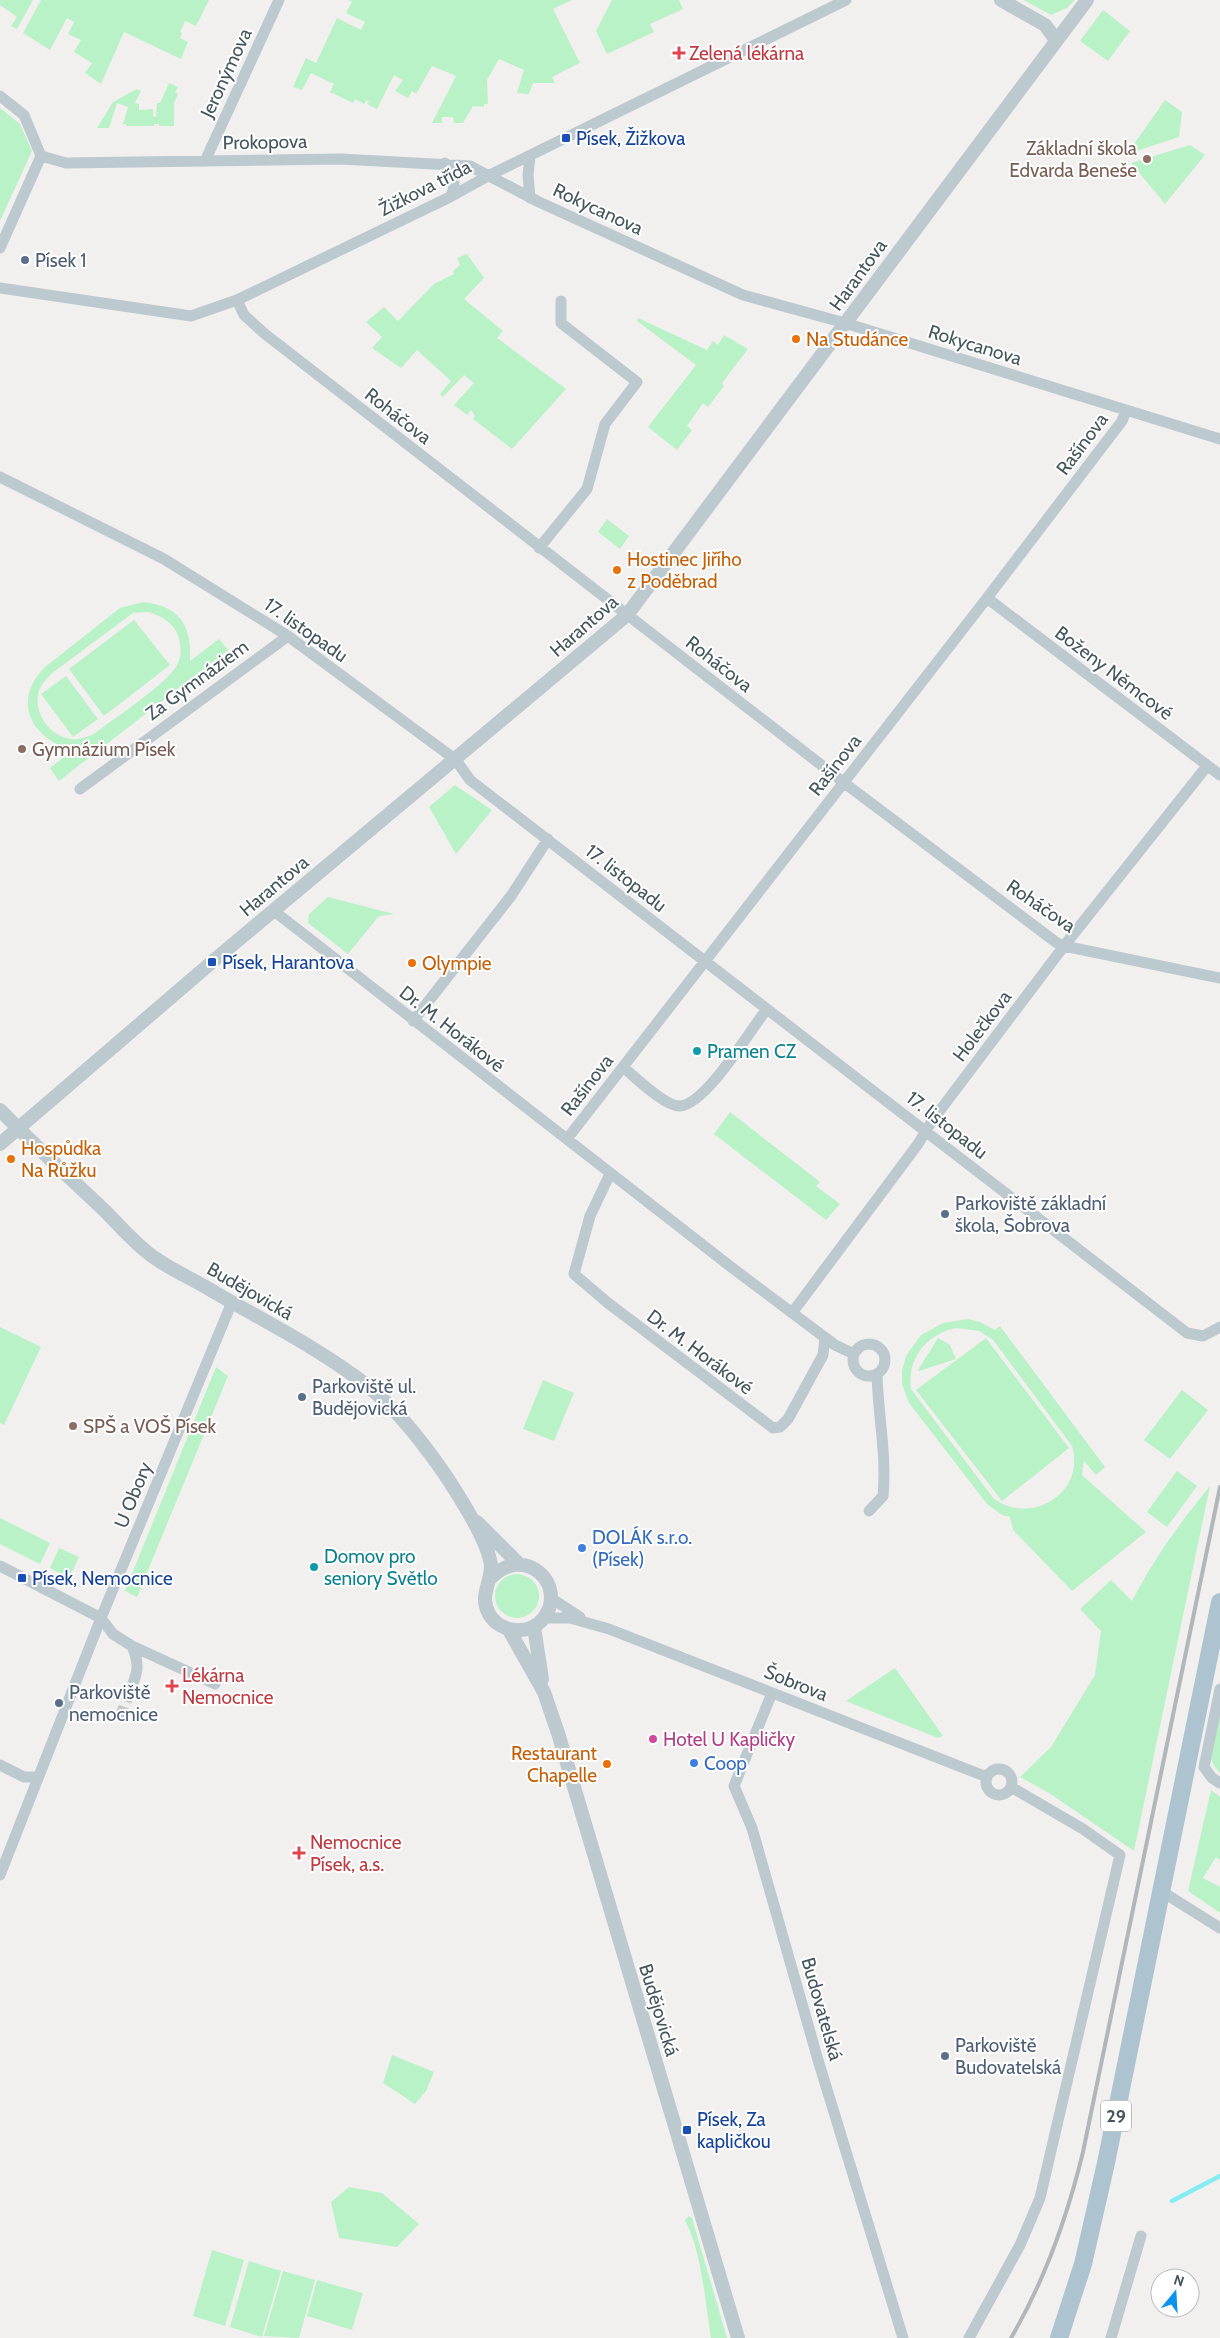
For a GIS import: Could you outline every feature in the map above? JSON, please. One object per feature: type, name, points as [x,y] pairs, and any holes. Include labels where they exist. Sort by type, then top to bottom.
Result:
[{"type":"main road","name":"29","points":[[1059,2338],[1072,2303],[1089,2239],[1142,1991],[1220,1602]]},
{"type":"street","name":"Jeronýmova","points":[[205,161],[279,0]]},
{"type":"street","name":"Žižkova třída","points":[[0,288],[192,316],[237,300],[450,197],[488,176],[846,0]]},
{"type":"street","points":[[1001,0],[1045,25],[1056,40]]},
{"type":"street","name":"Harantova","points":[[0,1144],[627,615],[1087,0]]},
{"type":"street","points":[[0,96],[24,115],[41,156],[0,248]]},
{"type":"street","name":"Prokopova","points":[[41,156],[66,163],[341,159],[445,163],[470,166],[488,176]]},
{"type":"street","name":"Rokycanova","points":[[530,156],[528,175],[530,198]]},
{"type":"street","points":[[445,163],[454,179],[454,190],[450,197]]},
{"type":"street","name":"Rokycanova","points":[[488,176],[530,198],[743,295],[845,323],[1220,439]]},
{"type":"street","name":"Roháčova","points":[[237,300],[244,315],[265,334],[539,548],[844,782],[1064,946],[1220,978]]},
{"type":"street","points":[[539,548],[587,489],[605,424],[637,382],[561,323],[562,301]]},
{"type":"street","name":"Rašínova","points":[[567,1139],[988,598],[1122,421],[1126,410]]},
{"type":"street","name":"17. listopadu","points":[[0,477],[164,559],[288,636],[456,760],[470,780],[1187,1333],[1203,1336],[1210,1334],[1220,1327]]},
{"type":"street","name":"Boženy Němcové","points":[[988,598],[1220,775]]},
{"type":"street","name":"Za Gymnáziem","points":[[80,789],[288,636]]},
{"type":"street","name":"Holečkova","points":[[792,1313],[1064,946],[1208,766]]},
{"type":"street","points":[[413,1021],[511,896],[548,839]]},
{"type":"street","name":"Dr. M. Horákové","points":[[274,911],[610,1174],[792,1313],[846,1352],[854,1354]]},
{"type":"street","points":[[623,1067],[668,1103],[679,1106],[691,1102],[713,1084],[766,1010]]},
{"type":"street","name":"Budějovická","points":[[0,1110],[153,1257],[341,1367],[371,1389],[411,1428],[436,1462],[469,1514],[488,1552],[491,1566],[489,1580],[484,1592],[487,1610],[498,1624],[509,1630],[544,1692]]},
{"type":"street","name":"Dr. M. Horákové","points":[[610,1174],[590,1216],[574,1274],[608,1303],[773,1428],[780,1426],[794,1408],[823,1355],[825,1337]]},
{"type":"street","name":"U Obory","points":[[0,1875],[100,1618],[232,1302]]},
{"type":"street","points":[[869,1511],[883,1496],[886,1469],[880,1433],[877,1374],[885,1362],[880,1348],[866,1344],[854,1354],[854,1364],[861,1373],[866,1375],[877,1374]]},
{"type":"street","name":"Budějovická","points":[[469,1514],[519,1564],[530,1566],[546,1580],[551,1598],[548,1610],[539,1622],[544,1692],[738,2338]]},
{"type":"street","points":[[489,1580],[497,1571],[507,1566],[519,1564]]},
{"type":"street","points":[[0,1566],[100,1618],[113,1634],[132,1646],[215,1684]]},
{"type":"street","name":"Šobrova","points":[[551,1598],[590,1623]]},
{"type":"street","name":"Šobrova","points":[[539,1622],[558,1617],[590,1623],[644,1642],[987,1778]]},
{"type":"street","points":[[509,1630],[526,1630],[539,1622]]},
{"type":"street","points":[[130,1691],[138,1671],[137,1659],[132,1646]]},
{"type":"street","points":[[1220,1689],[1204,1767],[1212,1778],[1220,1783]]},
{"type":"street","name":"Budovatelská","points":[[772,1693],[734,1786],[752,1828],[818,2060],[902,2338]]},
{"type":"street","points":[[0,1765],[24,1776],[38,1777]]},
{"type":"street","points":[[997,1769],[1006,1770],[1011,1777],[1011,1787],[1003,1794],[996,1794],[989,1789],[987,1778],[997,1769]]},
{"type":"street","points":[[969,2338],[1020,2245],[1040,2198],[1120,1855],[1084,1829],[1011,1787]]},
{"type":"street","points":[[1161,1891],[1220,1928]]},
{"type":"street","points":[[1111,2338],[1141,2236]]},
{"type":"green space","points":[[0,0],[33,0],[17,29],[11,26],[17,17],[0,5]]},
{"type":"green space","points":[[41,0],[209,0],[196,26],[185,21],[180,32],[182,33],[180,38],[188,42],[181,59],[124,32],[101,84],[85,73],[92,63],[74,52],[81,40],[68,34],[74,22],[67,18],[50,50],[23,33]]},
{"type":"green space","points":[[349,0],[572,0],[553,9],[580,63],[552,77],[555,83],[533,83],[529,94],[517,93],[524,70],[499,59],[487,80],[488,104],[484,104],[484,107],[473,106],[463,123],[454,123],[453,117],[442,117],[442,123],[432,123],[456,76],[432,66],[416,94],[412,91],[408,98],[395,91],[403,80],[394,75],[377,109],[367,104],[369,101],[367,100],[364,104],[355,99],[353,103],[330,92],[334,84],[311,73],[302,90],[293,87],[306,58],[316,63],[337,18],[361,30],[365,22],[346,13],[352,2]]},
{"type":"green space","points":[[612,0],[679,0],[683,9],[650,24],[654,32],[607,54],[596,31]]},
{"type":"green space","points":[[1024,0],[1075,0],[1067,8],[1051,15]]},
{"type":"green space","points":[[1103,10],[1130,31],[1108,61],[1080,41]]},
{"type":"green space","points":[[169,83],[178,87],[175,92],[178,94],[174,103],[174,126],[154,124],[154,126],[126,126],[126,124],[123,124],[128,107],[117,103],[109,128],[97,128],[113,102],[137,89],[141,91],[135,103],[139,104],[139,110],[153,109],[153,116],[156,117],[157,103],[160,103]]},
{"type":"green space","points":[[1165,100],[1182,112],[1179,137],[1127,154]]},
{"type":"green space","points":[[0,108],[20,124],[32,151],[0,221]]},
{"type":"green space","points":[[1190,145],[1205,155],[1165,204],[1131,163]]},
{"type":"green space","points":[[467,254],[484,278],[464,299],[503,331],[497,338],[566,389],[512,449],[473,419],[475,416],[471,410],[467,415],[454,405],[474,383],[464,375],[443,397],[440,394],[451,381],[417,350],[401,368],[372,348],[382,337],[366,322],[384,307],[398,321],[434,284],[454,274],[453,271],[460,265],[457,258]]},
{"type":"green space","points":[[638,318],[707,350],[713,341],[718,345],[724,335],[748,349],[722,383],[724,386],[708,407],[703,403],[687,426],[692,430],[677,450],[648,427],[696,365],[637,321]]},
{"type":"green space","points":[[607,519],[629,536],[620,549],[598,532]]},
{"type":"green space","points":[[143,602],[156,604],[175,613],[186,628],[189,638],[190,661],[219,639],[228,650],[59,781],[50,768],[73,750],[58,745],[37,728],[31,717],[28,705],[29,693],[35,680],[45,667],[120,608]],"holes":[[[148,612],[168,621],[177,634],[180,646],[179,662],[171,673],[151,691],[94,734],[83,738],[71,739],[62,737],[48,727],[39,712],[38,694],[41,686],[51,674],[133,613]]]},
{"type":"green space","points":[[134,620],[170,665],[104,716],[69,669]]},
{"type":"green space","points":[[66,676],[98,719],[73,737],[41,694]]},
{"type":"green space","points":[[455,785],[492,810],[456,854],[429,807]]},
{"type":"green space","points":[[328,897],[394,914],[379,916],[348,954],[308,923],[309,914]]},
{"type":"green space","points":[[730,1112],[820,1182],[816,1186],[840,1204],[826,1220],[714,1134]]},
{"type":"green space","points":[[968,1319],[980,1322],[995,1330],[1000,1326],[1105,1467],[1096,1475],[1084,1461],[1082,1475],[1146,1532],[1072,1591],[1013,1530],[1010,1517],[1002,1515],[987,1504],[909,1403],[902,1384],[902,1371],[906,1356],[921,1335],[943,1323]],"holes":[[[956,1328],[979,1331],[993,1340],[1072,1446],[1074,1463],[1071,1477],[1063,1490],[1052,1500],[1039,1506],[1024,1509],[1009,1506],[994,1499],[911,1389],[912,1368],[916,1358],[928,1342],[945,1331]]]},
{"type":"green space","points":[[0,1327],[41,1347],[4,1425],[0,1423]]},
{"type":"green space","points":[[938,1338],[950,1345],[956,1359],[919,1371],[918,1370]]},
{"type":"green space","points":[[986,1338],[1069,1448],[1002,1501],[916,1390]]},
{"type":"green space","points":[[216,1367],[228,1376],[137,1597],[125,1591]]},
{"type":"green space","points":[[543,1380],[574,1393],[554,1441],[523,1429]]},
{"type":"green space","points":[[1182,1390],[1208,1410],[1170,1459],[1144,1440]]},
{"type":"green space","points":[[1177,1471],[1197,1486],[1167,1527],[1147,1512]]},
{"type":"green space","points":[[1210,1486],[1134,1851],[1049,1793],[1020,1777],[1051,1747],[1095,1675],[1101,1631],[1080,1609],[1111,1580],[1132,1601],[1168,1541]]},
{"type":"green space","points":[[0,1518],[50,1543],[40,1564],[0,1544]]},
{"type":"green space","points":[[59,1548],[79,1557],[69,1578],[50,1568]]},
{"type":"green space","points":[[521,1574],[533,1580],[538,1587],[538,1605],[533,1612],[526,1617],[513,1618],[505,1615],[498,1608],[495,1592],[498,1584],[505,1577]]},
{"type":"green space","points":[[895,1668],[943,1736],[938,1738],[846,1701]]},
{"type":"green space","points":[[1220,1712],[1220,1773],[1211,1758]]},
{"type":"green space","points":[[1211,1790],[1220,1797],[1220,1860],[1216,1857],[1203,1878],[1220,1887],[1220,1913],[1188,1891]]},
{"type":"green space","points":[[392,2055],[434,2072],[426,2091],[415,2104],[383,2083]]},
{"type":"green space","points":[[349,2187],[382,2193],[419,2224],[397,2247],[339,2238],[331,2202]]},
{"type":"green space","points":[[689,2216],[692,2218],[727,2338],[711,2338],[699,2262],[691,2233],[685,2220]]},
{"type":"green space","points":[[212,2250],[244,2260],[225,2326],[193,2316]]},
{"type":"green space","points":[[249,2261],[281,2271],[262,2337],[230,2327]]},
{"type":"green space","points":[[283,2271],[315,2280],[299,2338],[264,2336]]},
{"type":"green space","points":[[317,2280],[363,2293],[352,2330],[307,2316]]},
{"type":"waterway","points":[[1172,2201],[1220,2176]]},
{"type":"tunnel","points":[[120,1717],[130,1691]]},
{"type":"railway","points":[[1011,2338],[1045,2271],[1054,2248],[1070,2201],[1083,2152],[1220,1487]]},
{"type":"place","name":"Zelená lékárna","points":[[679,53]]},
{"type":"place","name":"Písek, Žižkova","points":[[566,138]]},
{"type":"place","name":"Základní škola Edvarda Beneše","points":[[1147,159]]},
{"type":"place","name":"Písek 1","points":[[25,260]]},
{"type":"place","name":"Na Studánce","points":[[796,339]]},
{"type":"place","name":"Hostinec Jiřího z Poděbrad","points":[[617,570]]},
{"type":"place","name":"Gymnázium Písek","points":[[22,749]]},
{"type":"place","name":"Písek, Harantova","points":[[212,962]]},
{"type":"place","name":"Olympie","points":[[412,963]]},
{"type":"place","name":"Pramen CZ","points":[[697,1051]]},
{"type":"place","name":"Hospůdka Na Růžku","points":[[11,1159]]},
{"type":"place","name":"Parkoviště základní škola, Šobrova","points":[[945,1214]]},
{"type":"place","name":"Parkoviště ul. Budějovická","points":[[302,1397]]},
{"type":"place","name":"SPŠ a VOŠ Písek","points":[[73,1426]]},
{"type":"place","name":"DOLÁK s.r.o. (Písek)","points":[[582,1548]]},
{"type":"place","name":"Domov pro seniory Světlo","points":[[314,1567]]},
{"type":"place","name":"Písek, Nemocnice","points":[[22,1578]]},
{"type":"place","name":"Lékárna Nemocnice","points":[[172,1686]]},
{"type":"place","name":"Parkoviště nemocnice","points":[[59,1703]]},
{"type":"place","name":"Hotel U Kapličky","points":[[653,1739]]},
{"type":"place","name":"Coop","points":[[694,1763]]},
{"type":"place","name":"Restaurant Chapelle","points":[[607,1764]]},
{"type":"place","name":"Nemocnice Písek, a.s.","points":[[299,1853]]},
{"type":"place","name":"Parkoviště Budovatelská","points":[[945,2056]]},
{"type":"place","name":"Písek, Za kapličkou","points":[[687,2130]]}]
